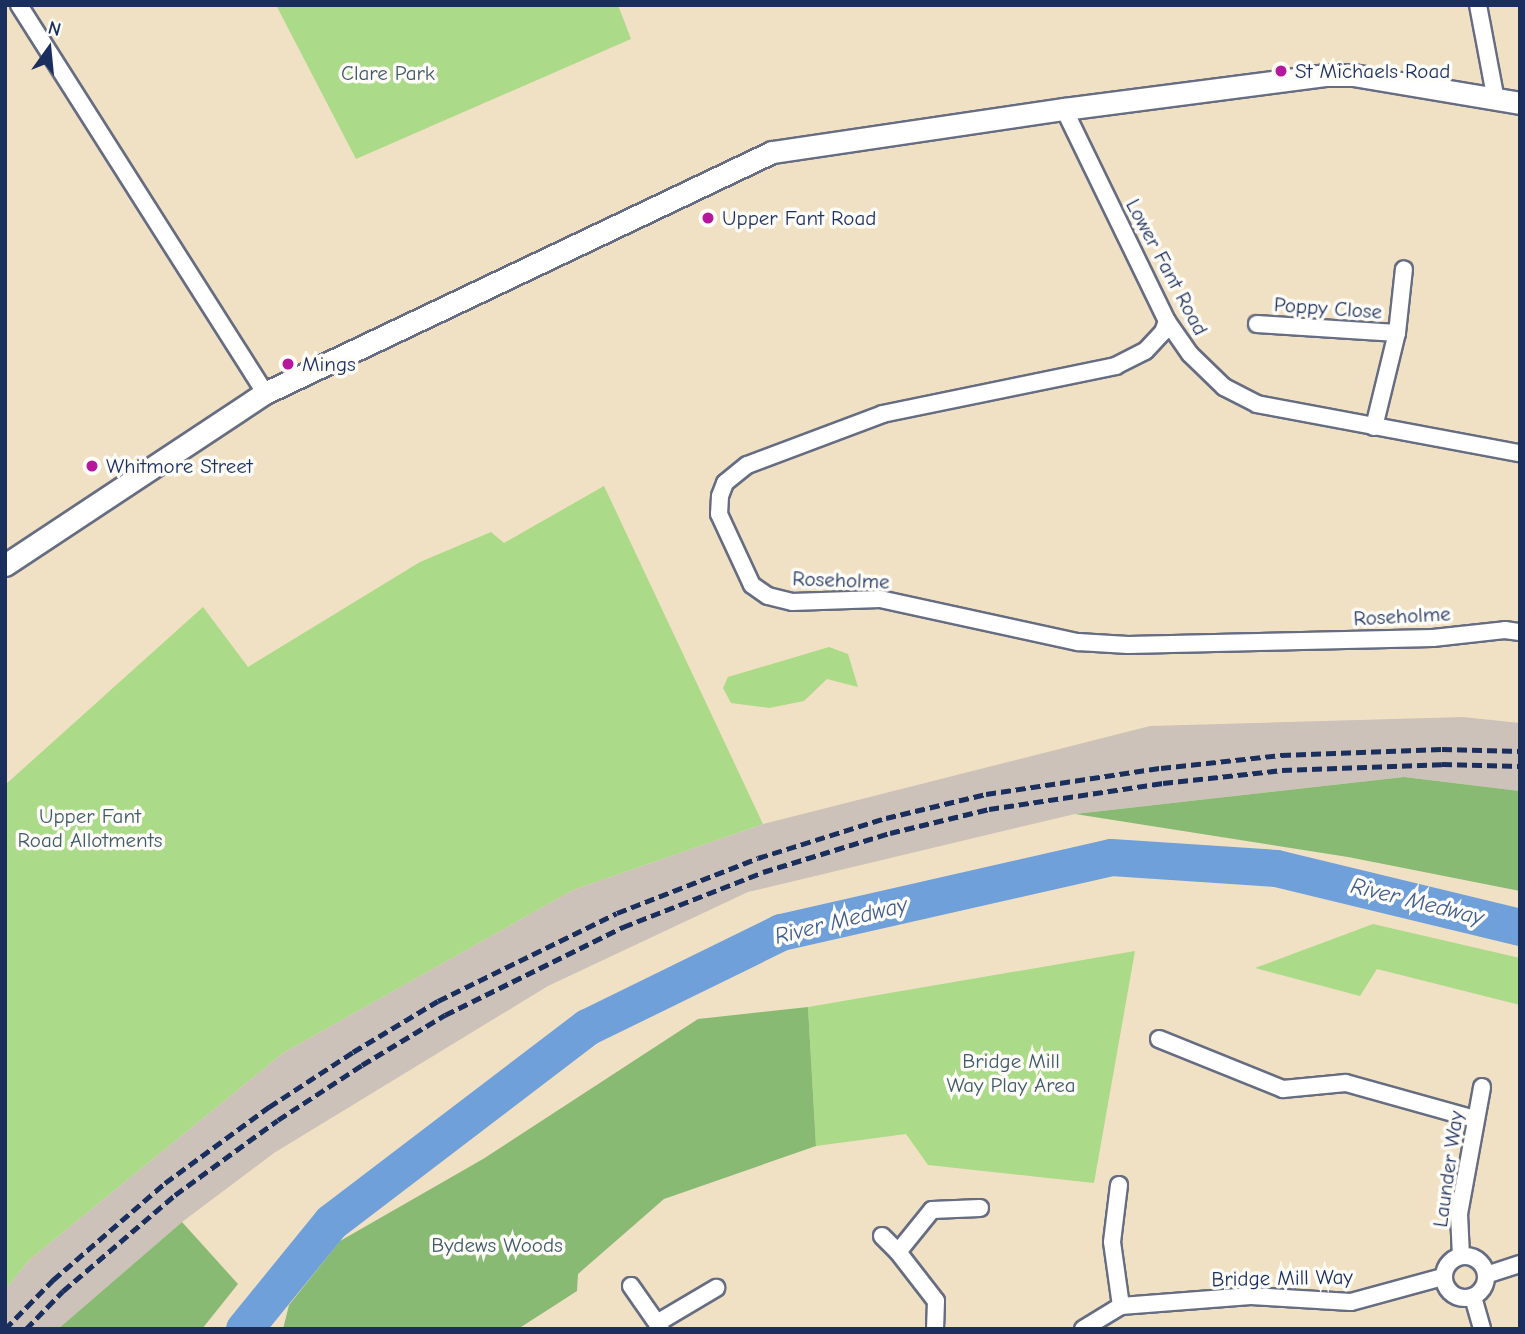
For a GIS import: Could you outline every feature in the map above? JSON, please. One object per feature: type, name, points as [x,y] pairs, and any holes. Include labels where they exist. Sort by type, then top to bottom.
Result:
[{"type":"street","points":[[19,5],[265,394]]},
{"type":"street","points":[[1478,5],[1496,100]]},
{"type":"street","points":[[5,565],[265,394],[772,152],[1064,109],[1339,75],[1520,103]]},
{"type":"street","name":"Lower Fant Road","points":[[1064,109],[1167,321],[1190,354],[1224,387],[1257,404],[1520,453]]},
{"type":"street","name":"Poppy Close","points":[[1374,427],[1397,333],[1404,269]]},
{"type":"street","name":"Roseholme","points":[[1167,321],[1163,332],[1145,351],[1116,366],[883,414],[747,465],[725,483],[720,496],[719,514],[752,585],[768,596],[792,602],[880,599],[1078,642],[1128,645],[1433,638],[1505,629],[1520,632]]},
{"type":"street","name":"Poppy Close","points":[[1257,324],[1397,333]]},
{"type":"street","points":[[1160,1039],[1283,1089],[1346,1083],[1475,1119]]},
{"type":"street","name":"Launder Way","points":[[1461,1256],[1459,1214],[1482,1087]]},
{"type":"street","points":[[1119,1185],[1112,1242],[1121,1306]]},
{"type":"street","points":[[898,1252],[932,1210],[979,1208]]},
{"type":"street","points":[[882,1236],[936,1301],[935,1329]]},
{"type":"street","name":"Launder Way","points":[[1443,1278],[1448,1264],[1461,1256],[1475,1258],[1486,1275]]},
{"type":"street","points":[[1443,1278],[1453,1296],[1473,1297],[1483,1289],[1486,1275],[1520,1264]]},
{"type":"street","name":"Bridge Mill Way","points":[[1083,1329],[1121,1306],[1251,1296],[1351,1302],[1443,1278]]},
{"type":"street","points":[[631,1286],[659,1326],[716,1288]]},
{"type":"street","points":[[1473,1297],[1482,1329]]},
{"type":"shaded area","points":[[1463,717],[1520,723],[1520,791],[1404,777],[1075,814],[748,892],[548,986],[274,1153],[182,1222],[58,1329],[5,1329],[5,1290],[29,1260],[283,1053],[573,890],[763,824],[1150,726]]},
{"type":"green space","name":"Clare Park","points":[[276,5],[618,5],[631,39],[356,159]]},
{"type":"green space","name":"Upper Fant Road Allotments","points":[[604,486],[763,824],[573,890],[283,1053],[29,1260],[5,1290],[5,785],[203,607],[248,667],[420,562],[491,532],[504,543]]},
{"type":"green space","points":[[829,647],[848,654],[858,687],[827,679],[804,701],[769,708],[731,703],[723,688],[728,677]]},
{"type":"green space","points":[[1404,777],[1520,791],[1520,891],[1348,857],[1075,814]]},
{"type":"green space","points":[[1373,924],[1520,958],[1520,1005],[1377,969],[1360,996],[1255,968]]},
{"type":"green space","name":"Bridge Mill Way Play Area","points":[[1135,951],[1094,1183],[928,1165],[906,1134],[816,1146],[808,1007]]},
{"type":"green space","name":"Bydews Woods","points":[[808,1007],[816,1146],[664,1199],[578,1274],[577,1291],[518,1329],[283,1329],[289,1305],[340,1241],[483,1159],[698,1019]]},
{"type":"green space","points":[[182,1222],[238,1284],[202,1329],[58,1329]]},
{"type":"waterway","name":"River Medway","points":[[244,1329],[331,1222],[587,1027],[781,932],[1111,857],[1276,868],[1520,927]]},
{"type":"railway","points":[[5,1329],[53,1280],[165,1183],[269,1107],[353,1052],[438,1001],[617,913],[758,858],[886,818],[986,794],[1161,768],[1281,755],[1442,749],[1520,751]]},
{"type":"railway","points":[[26,1329],[63,1291],[175,1195],[278,1120],[362,1065],[445,1015],[623,927],[763,872],[890,833],[989,809],[1163,783],[1282,770],[1442,764],[1520,766]]},
{"type":"place","name":"St Michaels Road","points":[[1281,71]]},
{"type":"place","name":"Upper Fant Road","points":[[708,218]]},
{"type":"place","name":"Mings","points":[[288,364]]},
{"type":"place","name":"Whitmore Street","points":[[92,466]]}]
